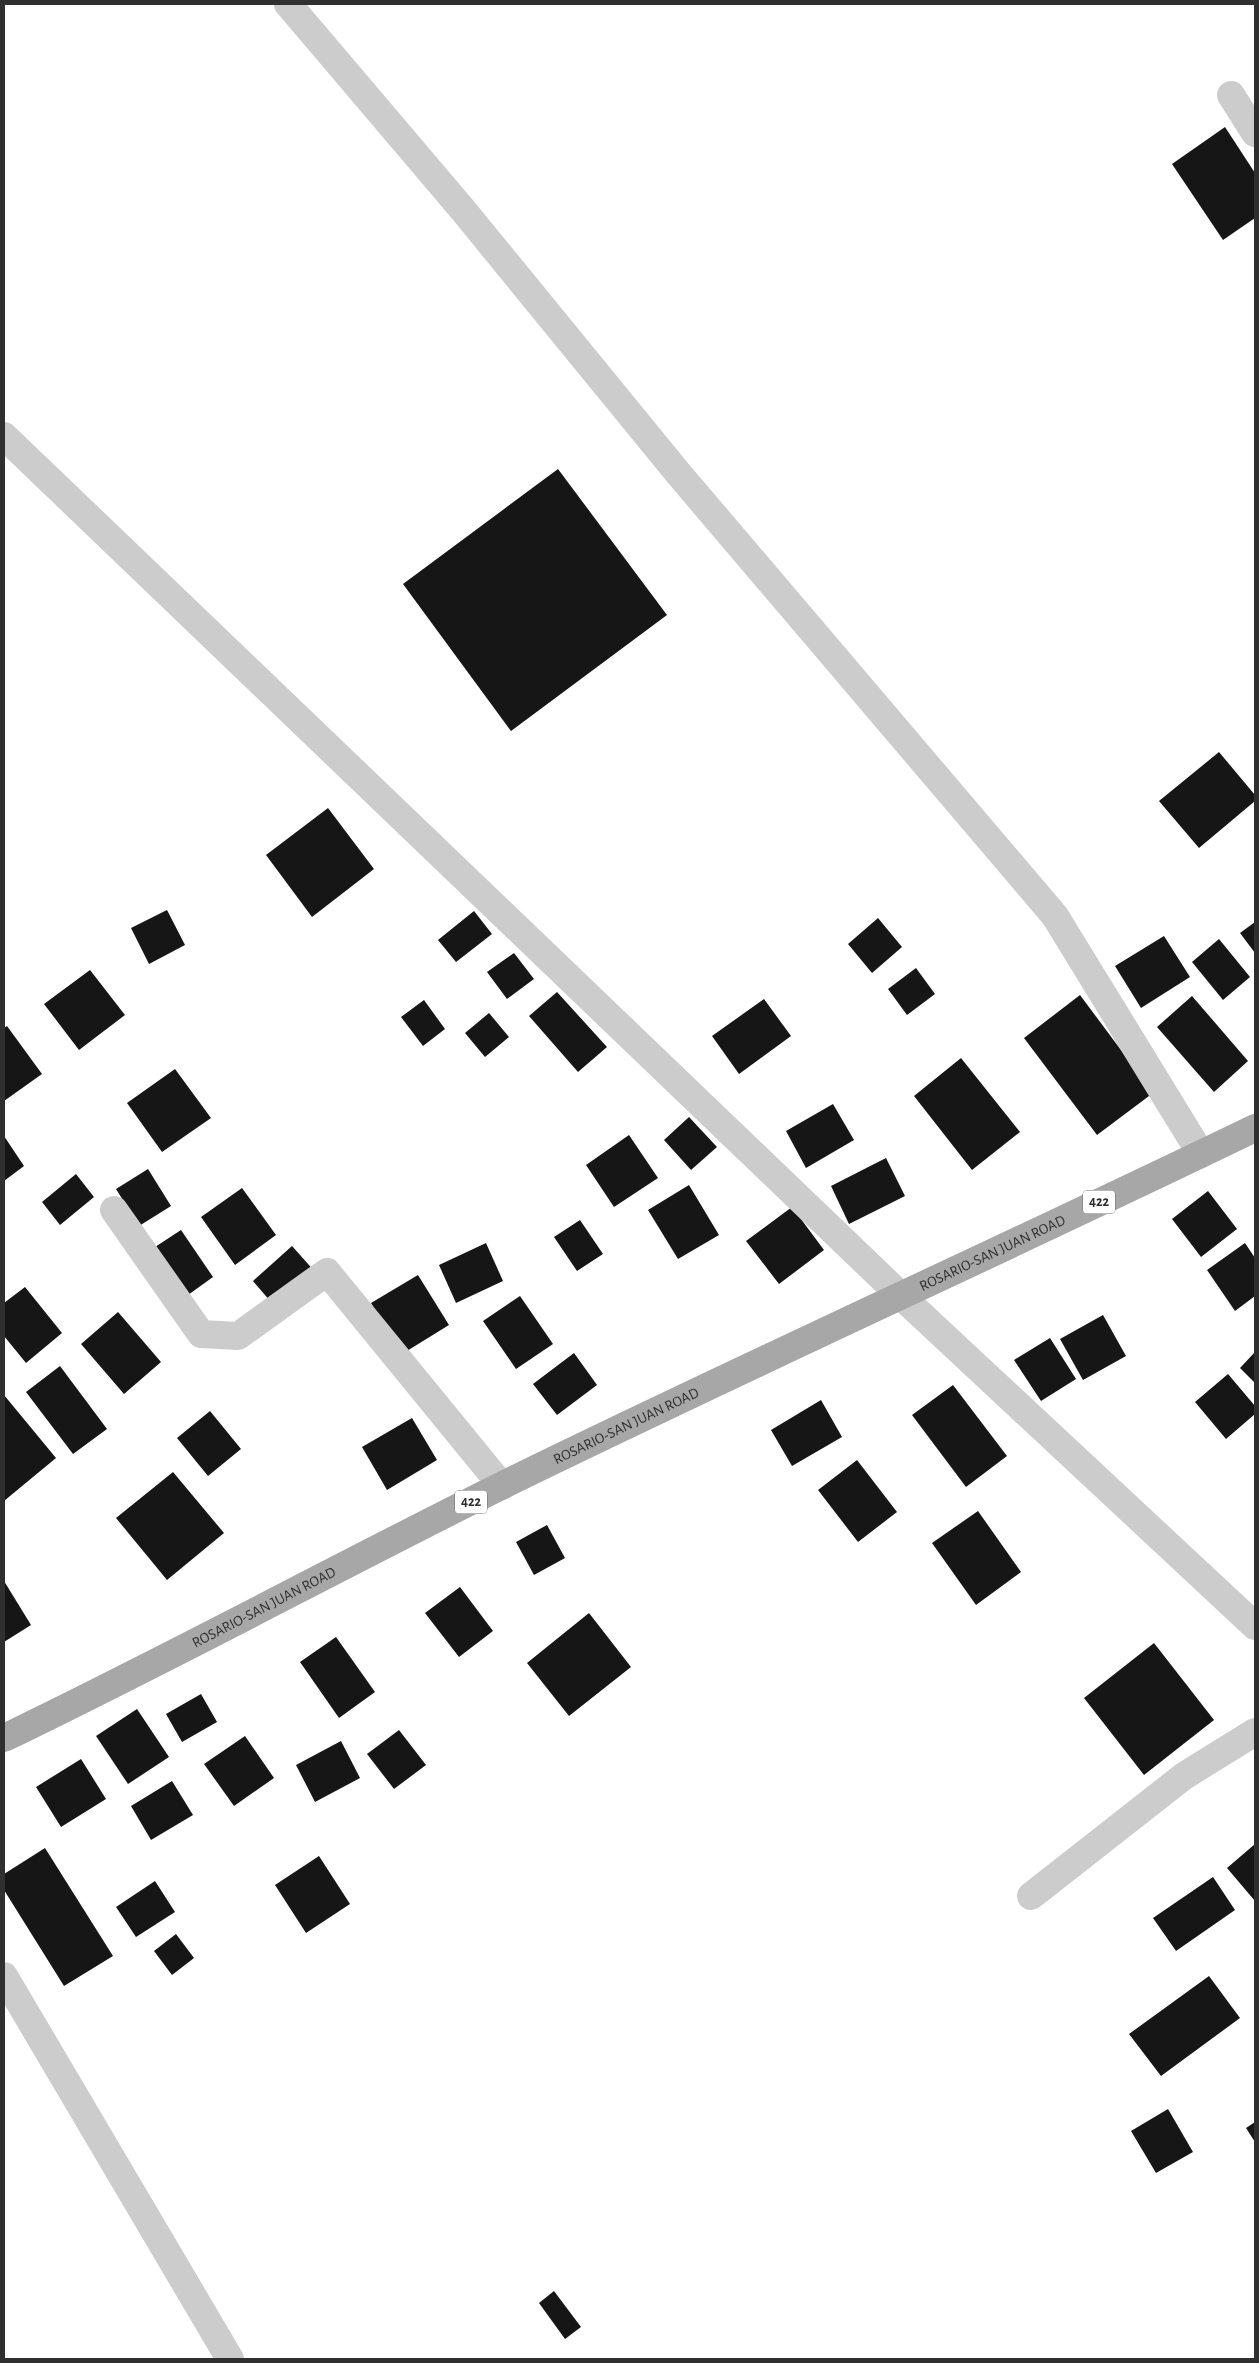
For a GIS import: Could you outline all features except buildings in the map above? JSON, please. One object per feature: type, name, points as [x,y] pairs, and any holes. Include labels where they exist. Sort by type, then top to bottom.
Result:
[{"type":"main road","name":"ROSARIO-SAN JUAN ROAD","points":[[4,1738],[101,1691],[502,1486],[900,1295],[1255,1128]]},
{"type":"street","points":[[288,4],[463,210],[678,473],[1055,916],[1201,1154]]},
{"type":"street","points":[[1231,96],[1255,134]]},
{"type":"street","points":[[4,436],[900,1295],[1255,1626]]},
{"type":"street","points":[[114,1210],[201,1334],[238,1336],[328,1272],[502,1486]]},
{"type":"street","points":[[1030,1896],[1184,1776],[1255,1732]]},
{"type":"street","points":[[4,1976],[230,2359]]}]
